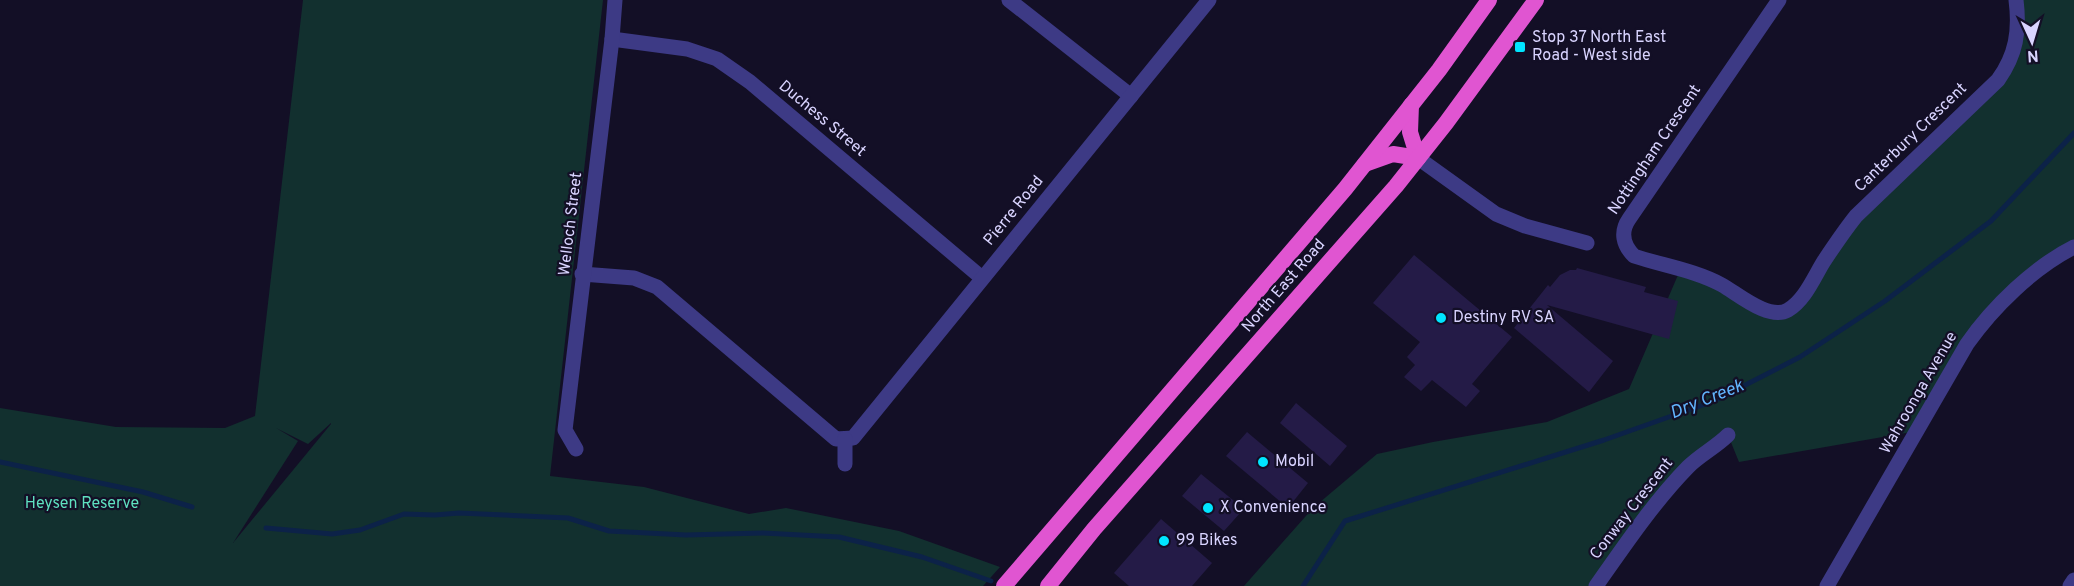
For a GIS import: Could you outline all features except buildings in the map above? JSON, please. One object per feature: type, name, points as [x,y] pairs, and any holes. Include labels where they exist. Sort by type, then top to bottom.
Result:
[{"type":"highway","name":"North East Road","points":[[1004,586],[1364,164],[1489,0]]},
{"type":"highway","name":"North East Road","points":[[1048,586],[1094,529],[1396,186],[1536,0]]},
{"type":"highway","points":[[1364,164],[1393,154],[1418,158],[1410,132],[1411,105]]},
{"type":"street","name":"Welloch Street","points":[[576,449],[565,430],[615,0]]},
{"type":"street","points":[[1009,0],[1131,96]]},
{"type":"street","name":"Pierre Road","points":[[845,439],[853,438],[1209,0]]},
{"type":"street","name":"Nottingham Crescent","points":[[1779,0],[1629,219],[1623,236],[1634,256],[1706,277],[1764,310],[1786,311],[1803,295]]},
{"type":"street","name":"Canterbury Crescent","points":[[1803,295],[1856,216],[1998,80],[2013,54],[2017,38],[2016,0]]},
{"type":"street","name":"Duchess Street","points":[[612,39],[687,49],[717,59],[750,82],[982,278]]},
{"type":"street","points":[[1418,158],[1496,214],[1525,226],[1587,243]]},
{"type":"street","name":"Wahroonga Avenue","points":[[1827,586],[1967,344],[1978,329],[2040,268],[2074,247]]},
{"type":"street","points":[[582,273],[634,278],[657,287],[836,439],[845,439],[844,465]]},
{"type":"street","name":"Conway Crescent","points":[[1596,586],[1636,528],[1666,491],[1691,464],[1728,435]]},
{"type":"street","points":[[2070,586],[2074,580]]},
{"type":"green space","name":"Heysen Reserve","points":[[303,0],[603,0],[550,476],[644,487],[749,514],[786,508],[899,531],[1000,567],[983,586],[0,586],[0,408],[116,427],[225,428],[255,416]],"holes":[[[331,424],[233,543],[298,441],[276,428],[308,444]]]},
{"type":"green space","points":[[2016,0],[2074,0],[2074,247],[1989,316],[1917,431],[1739,462],[1728,435],[1700,457],[1596,586],[1244,586],[1313,508],[1377,454],[1547,422],[1629,389],[1681,268],[1786,311],[1838,240],[2004,71]]},
{"type":"waterway","name":"Dry Creek","points":[[1303,586],[1345,521],[1604,440],[1714,401],[1800,357],[1885,301],[1991,221],[2074,133]]},
{"type":"waterway","points":[[0,462],[143,492],[192,507]]},
{"type":"waterway","points":[[266,528],[332,534],[360,530],[404,514],[459,513],[568,518],[609,531],[686,535],[763,533],[839,537],[922,557],[991,581]]},
{"type":"place","name":"Stop 37 North East Road - West side","points":[[1520,47]]},
{"type":"place","name":"Destiny RV SA","points":[[1441,318]]},
{"type":"place","name":"Mobil","points":[[1263,462]]},
{"type":"place","name":"X Convenience","points":[[1208,508]]},
{"type":"place","name":"99 Bikes","points":[[1164,541]]}]
